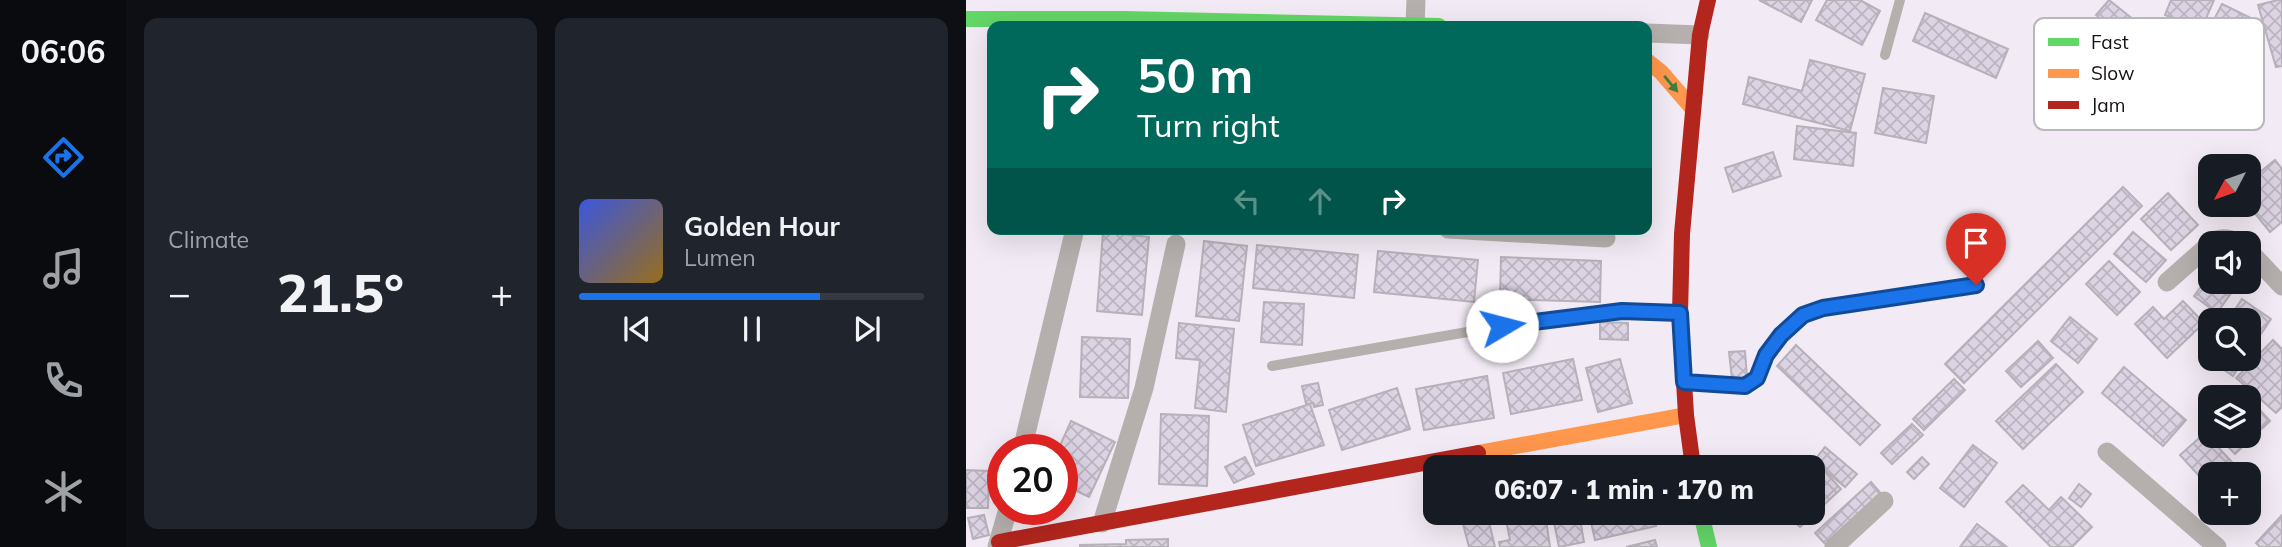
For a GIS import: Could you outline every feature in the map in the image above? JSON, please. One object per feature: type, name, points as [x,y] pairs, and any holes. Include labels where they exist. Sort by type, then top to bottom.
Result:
[{"type":"street","points":[[1415,21],[1416,0]]},
{"type":"street","points":[[1691,455],[1686,415],[1680,313],[1682,234],[1700,35],[1708,0]]},
{"type":"street","points":[[966,19],[1045,21]]},
{"type":"street","points":[[1652,33],[1700,35]]},
{"type":"street","points":[[1652,65],[1693,109]]},
{"type":"street","points":[[1026,434],[1074,235]]},
{"type":"street","points":[[1576,235],[1606,238]]},
{"type":"street","points":[[1102,523],[1144,388],[1177,244]]},
{"type":"street","points":[[2167,282],[2198,254]]},
{"type":"street","points":[[2261,264],[2282,286]]},
{"type":"street","points":[[1003,525],[998,544],[1686,415]]},
{"type":"street","points":[[2107,452],[2217,547]]},
{"type":"street","points":[[1834,547],[1884,500]]},
{"type":"street","points":[[1704,525],[1709,547]]},
{"type":"lane","points":[[1885,55],[1900,0]]},
{"type":"lane","points":[[1684,382],[1745,386],[1757,378],[1766,355],[1781,335],[1803,315],[1823,308],[1976,285]]},
{"type":"lane","points":[[1272,366],[1502,326],[1622,311],[1680,313]]},
{"type":"building","points":[[1759,0],[1812,0],[1801,22]]},
{"type":"building","points":[[1827,0],[1860,0],[1880,11],[1862,45],[1816,20]]},
{"type":"building","points":[[2109,0],[2132,18],[2099,18],[2096,15]]},
{"type":"building","points":[[2171,0],[2214,0],[2206,18],[2172,18],[2165,15]]},
{"type":"building","points":[[2282,0],[2282,66],[2276,67],[2264,18],[2258,5]]},
{"type":"building","points":[[2222,4],[2251,18],[2215,18]]},
{"type":"building","points":[[1925,13],[2008,49],[1996,78],[1913,41]]},
{"type":"building","points":[[1810,60],[1865,74],[1850,131],[1743,104],[1749,77],[1802,91]]},
{"type":"building","points":[[1883,88],[1934,96],[1926,143],[1875,133]]},
{"type":"building","points":[[1797,126],[1856,133],[1853,166],[1794,159]]},
{"type":"building","points":[[1773,152],[1781,176],[1733,192],[1725,168]]},
{"type":"building","points":[[2275,160],[2282,169],[2282,222],[2270,232],[2258,217],[2261,217],[2261,171]]},
{"type":"building","points":[[2123,187],[2142,206],[1964,383],[1945,364]]},
{"type":"building","points":[[2168,193],[2198,225],[2171,250],[2141,219]]},
{"type":"building","points":[[2133,232],[2166,260],[2146,282],[2114,254]]},
{"type":"building","points":[[1103,235],[1149,237],[1142,315],[1097,311]]},
{"type":"building","points":[[1204,241],[1247,246],[1239,321],[1196,316]]},
{"type":"building","points":[[1257,245],[1358,255],[1354,298],[1253,288]]},
{"type":"building","points":[[1378,251],[1478,260],[1474,302],[1374,292]]},
{"type":"building","points":[[1501,257],[1601,261],[1600,302],[1500,299]]},
{"type":"building","points":[[2109,261],[2140,292],[2117,315],[2086,284]]},
{"type":"building","points":[[2198,290],[2198,294],[2230,294],[2221,308],[2210,308],[2194,296]]},
{"type":"building","points":[[2242,299],[2255,308],[2236,308]]},
{"type":"building","points":[[2183,301],[2198,317],[2198,329],[2167,358],[2135,324],[2153,307],[2164,319]]},
{"type":"building","points":[[1264,302],[1304,304],[1302,345],[1261,342]]},
{"type":"building","points":[[2261,312],[2271,319],[2261,334]]},
{"type":"building","points":[[2070,317],[2097,339],[2078,363],[2051,341]]},
{"type":"building","points":[[1600,322],[1628,323],[1628,340],[1600,339]]},
{"type":"building","points":[[1179,323],[1234,329],[1226,412],[1195,408],[1200,360],[1176,358]]},
{"type":"building","points":[[1082,337],[1130,339],[1128,398],[1080,397]]},
{"type":"building","points":[[2273,340],[2282,349],[2282,407],[2276,413],[2261,400],[2261,385],[2244,385],[2236,378],[2243,371],[2261,371],[2261,352]]},
{"type":"building","points":[[2038,341],[2053,358],[2021,387],[2006,371]]},
{"type":"building","points":[[1796,345],[1880,425],[1860,445],[1777,366]]},
{"type":"building","points":[[1745,351],[1747,377],[1732,379],[1729,352]]},
{"type":"building","points":[[1573,359],[1582,400],[1511,414],[1503,373]]},
{"type":"building","points":[[1620,359],[1632,403],[1598,412],[1586,368]]},
{"type":"building","points":[[2056,364],[2083,392],[2023,449],[1996,421]]},
{"type":"building","points":[[2124,367],[2186,420],[2163,446],[2102,393]]},
{"type":"building","points":[[1487,376],[1494,418],[1424,430],[1416,389]]},
{"type":"building","points":[[1954,379],[1965,390],[1924,430],[1913,419]]},
{"type":"building","points":[[1318,383],[1323,405],[1314,407],[1313,403],[1306,404],[1302,386]]},
{"type":"building","points":[[1397,388],[1410,429],[1342,450],[1329,410]]},
{"type":"building","points":[[1310,404],[1324,445],[1256,466],[1243,425]]},
{"type":"building","points":[[2261,411],[2270,421],[2261,429]]},
{"type":"building","points":[[1161,414],[1209,416],[1207,486],[1159,484]]},
{"type":"building","points":[[1071,421],[1115,442],[1089,497],[1078,492],[1078,434],[1065,434]]},
{"type":"building","points":[[1912,424],[1923,435],[1892,464],[1881,453]]},
{"type":"building","points":[[2198,439],[2198,448],[2219,448],[2232,462],[2198,462],[2198,475],[2180,455]]},
{"type":"building","points":[[1973,445],[1997,463],[1964,507],[1940,488]]},
{"type":"building","points":[[1825,447],[1857,474],[1845,487],[1825,470],[1825,455],[1819,455]]},
{"type":"building","points":[[2229,448],[2241,448],[2235,454]]},
{"type":"building","points":[[1245,457],[1254,474],[1234,483],[1225,467]]},
{"type":"building","points":[[1922,457],[1929,464],[1914,479],[1907,472]]},
{"type":"building","points":[[966,470],[987,471],[987,508],[966,508]]},
{"type":"building","points":[[1825,472],[1841,489],[1825,504]]},
{"type":"building","points":[[1871,482],[1883,496],[1828,547],[1815,533]]},
{"type":"building","points":[[2079,484],[2091,494],[2081,507],[2069,498]]},
{"type":"building","points":[[2023,485],[2049,510],[2061,497],[2092,527],[2072,547],[2051,547],[2006,502]]},
{"type":"building","points":[[984,515],[989,535],[973,539],[968,518]]},
{"type":"building","points":[[2282,515],[2282,547],[2260,547],[2256,543]]},
{"type":"building","points":[[1977,524],[2007,547],[1960,547]]},
{"type":"building","points":[[1463,525],[1490,525],[1495,547],[1469,547]]},
{"type":"building","points":[[1507,525],[1547,525],[1550,547],[1500,547],[1499,542],[1510,540]]},
{"type":"building","points":[[1554,525],[1581,525],[1584,542],[1559,547]]},
{"type":"building","points":[[1592,525],[1656,525],[1656,526],[1595,540]]},
{"type":"building","points":[[1168,539],[1168,547],[1080,547],[1126,544],[1126,540]]},
{"type":"building","points":[[1655,540],[1657,547],[1626,547]]},
{"type":"traffic: fast","points":[[966,19],[1215,21]]},
{"type":"traffic: fast","points":[[1704,525],[1709,547]]},
{"type":"traffic: slow","points":[[1652,65],[1693,109]]},
{"type":"traffic: slow","points":[[1478,453],[1686,415]]},
{"type":"traffic: jam","points":[[1691,455],[1686,415],[1680,313],[1682,234],[1700,35],[1708,0]]},
{"type":"traffic: jam","points":[[999,542],[1478,453]]},
{"type":"route","points":[[1502,326],[1622,311],[1680,313],[1684,382],[1745,386],[1757,378],[1766,355],[1781,335],[1803,315],[1823,308],[1976,285]]}]
